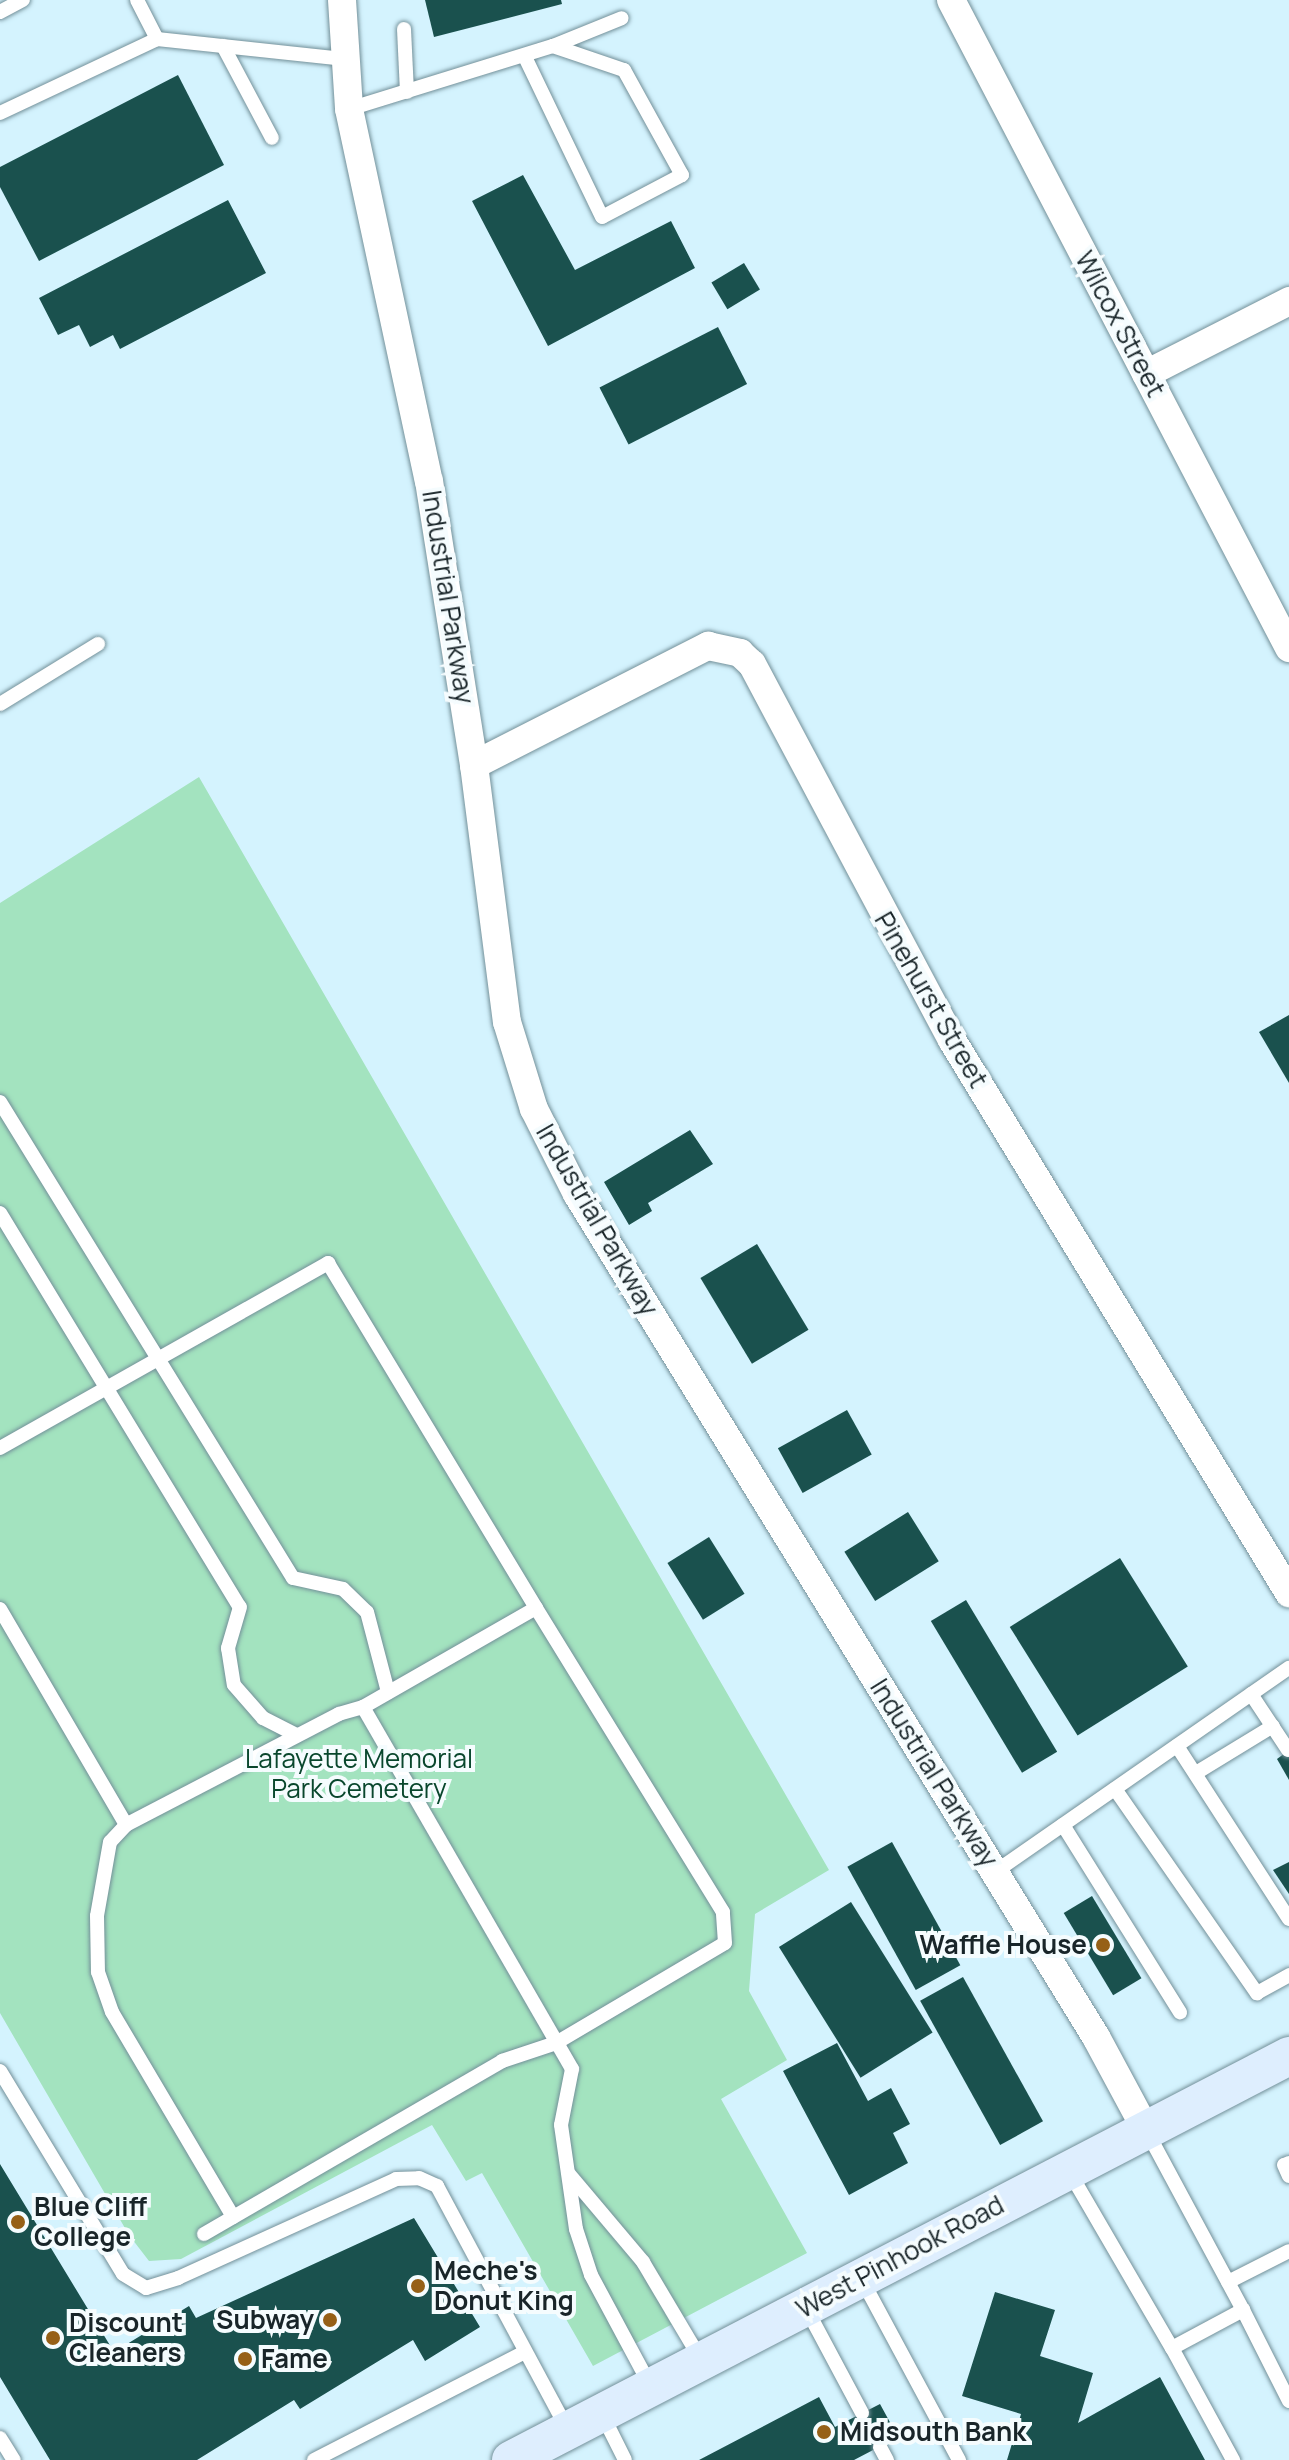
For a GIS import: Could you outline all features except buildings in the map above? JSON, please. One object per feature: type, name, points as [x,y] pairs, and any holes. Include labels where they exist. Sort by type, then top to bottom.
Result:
[{"type":"main road","name":"West Pinhook Road","points":[[511,2460],[1289,2056]]},
{"type":"street","name":"Industrial Parkway","points":[[342,0],[343,59],[349,109],[429,481],[474,765],[507,1022],[534,1109],[553,1150],[1096,2037],[1146,2130]]},
{"type":"street","name":"Wilcox Street","points":[[951,0],[1289,648]]},
{"type":"street","points":[[1146,374],[1289,301]]},
{"type":"street","name":"Pinehurst Street","points":[[474,765],[708,646],[740,653],[752,664],[952,1040],[1289,1593]]},
{"type":"lane","points":[[0,12],[23,0]]},
{"type":"lane","points":[[137,0],[157,39]]},
{"type":"lane","points":[[349,109],[525,57],[622,18]]},
{"type":"lane","points":[[404,29],[407,92]]},
{"type":"lane","points":[[0,113],[157,39],[343,59]]},
{"type":"lane","points":[[223,46],[272,138]]},
{"type":"lane","points":[[525,57],[602,217],[682,175],[624,70],[553,46]]},
{"type":"lane","points":[[0,704],[98,644]]},
{"type":"lane","points":[[0,1102],[293,1578],[343,1589],[367,1612],[388,1692]]},
{"type":"lane","points":[[0,1213],[240,1607],[228,1648],[234,1685],[263,1718],[297,1735]]},
{"type":"lane","points":[[0,1448],[328,1263],[723,1912],[725,1943],[556,2043],[502,2061],[204,2234]]},
{"type":"lane","points":[[233,2217],[112,2012],[98,1972],[97,1916],[110,1842],[126,1825],[297,1735],[363,1707],[536,1608]]},
{"type":"lane","points":[[0,1609],[126,1825]]},
{"type":"lane","points":[[995,1872],[1289,1668]]},
{"type":"lane","points":[[1251,1694],[1288,1750]]},
{"type":"lane","points":[[363,1707],[572,2069],[561,2125],[576,2229],[591,2275],[651,2387]]},
{"type":"lane","points":[[1196,1773],[1273,1726]]},
{"type":"lane","points":[[1177,1746],[1289,1919]]},
{"type":"lane","points":[[1115,1789],[1257,1993],[1289,1975]]},
{"type":"lane","points":[[1063,1825],[1180,2012]]},
{"type":"lane","points":[[0,2071],[132,2282],[146,2288],[163,2285],[396,2179],[419,2178],[437,2186],[448,2200],[568,2430]]},
{"type":"lane","points":[[1146,2130],[1289,2401]]},
{"type":"lane","points":[[1289,2163],[1284,2165],[1289,2176]]},
{"type":"lane","points":[[1068,2169],[1233,2460]]},
{"type":"lane","points":[[568,2174],[643,2262],[701,2361]]},
{"type":"lane","points":[[1228,2282],[1289,2251]]},
{"type":"lane","points":[[861,2278],[959,2460]]},
{"type":"lane","points":[[805,2307],[862,2413]]},
{"type":"lane","points":[[1172,2348],[1243,2310]]},
{"type":"lane","points":[[314,2460],[525,2352]]},
{"type":"lane","points":[[602,2413],[625,2460]]},
{"type":"lane","points":[[0,2438],[14,2460]]},
{"type":"green space","name":"Lafayette Memorial Park Cemetery","points":[[199,777],[829,1870],[755,1914],[749,1991],[787,2060],[721,2099],[807,2253],[593,2366],[482,2173],[466,2181],[432,2125],[181,2259],[149,2261],[129,2235],[0,2013],[0,903]]},
{"type":"place","name":"Waffle House","points":[[1103,1945]]},
{"type":"place","name":"Blue Cliff College","points":[[18,2222]]},
{"type":"place","name":"Meche's Donut King","points":[[418,2286]]},
{"type":"place","name":"Subway","points":[[330,2320]]},
{"type":"place","name":"Discount Cleaners","points":[[53,2338]]},
{"type":"place","name":"Fame","points":[[245,2359]]},
{"type":"place","name":"Midsouth Bank","points":[[824,2432]]}]
